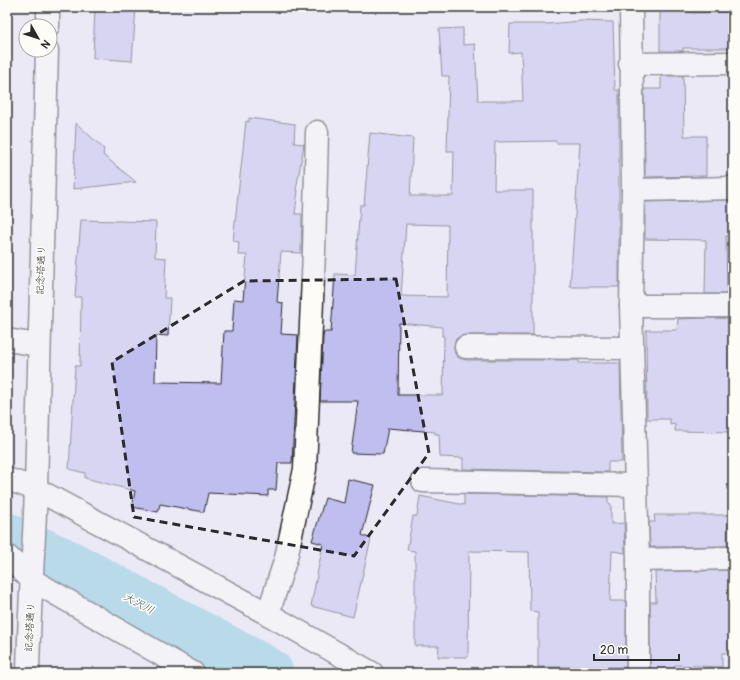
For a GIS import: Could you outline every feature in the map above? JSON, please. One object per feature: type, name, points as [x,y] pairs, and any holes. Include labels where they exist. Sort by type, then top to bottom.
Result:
[{"type":"street","points":[[48,7],[48,18]]},
{"type":"street","points":[[631,7],[630,64],[633,190],[631,306],[638,560],[638,673]]},
{"type":"street","name":"記念塔通り","points":[[28,673],[29,620],[36,489],[38,345],[47,58]]},
{"type":"street","points":[[630,64],[733,63]]},
{"type":"street","points":[[268,614],[286,558],[305,469],[314,252],[317,132]]},
{"type":"street","points":[[633,190],[733,188]]},
{"type":"street","points":[[631,306],[733,306]]},
{"type":"street","points":[[7,340],[38,345]]},
{"type":"street","points":[[466,347],[632,348]]},
{"type":"street","points":[[7,479],[36,489],[268,614],[372,673]]},
{"type":"street","points":[[424,480],[636,486]]},
{"type":"street","points":[[7,556],[32,580],[193,673]]},
{"type":"street","points":[[638,560],[733,558]]},
{"type":"highlighted area","points":[[396,279],[429,453],[354,556],[134,517],[112,362],[244,281]]},
{"type":"building","points":[[95,7],[136,7],[132,61],[93,58]]},
{"type":"building","points":[[660,7],[686,7],[686,12],[694,13],[733,12],[733,48],[683,48],[683,51],[660,51]]},
{"type":"building","points":[[581,21],[613,22],[615,90],[619,90],[619,287],[570,287],[580,143],[556,143],[556,141],[495,142],[494,190],[533,190],[533,335],[460,336],[455,340],[455,354],[459,358],[466,360],[579,360],[579,363],[620,363],[622,462],[608,462],[608,472],[463,469],[463,458],[440,457],[439,434],[435,434],[435,432],[388,428],[383,454],[351,453],[358,401],[320,401],[323,337],[324,332],[331,332],[335,274],[355,275],[360,205],[364,205],[370,133],[413,138],[410,196],[453,196],[454,151],[447,151],[449,76],[442,76],[439,29],[463,28],[463,45],[475,44],[478,101],[523,101],[521,52],[509,53],[510,24],[547,24]],"holes":[[[406,224],[448,225],[447,297],[401,296]],[[399,323],[442,327],[442,336],[444,336],[443,395],[398,395]]]},
{"type":"building","points":[[661,76],[683,76],[684,136],[706,136],[706,176],[645,177],[644,89],[661,89]]},
{"type":"building","points":[[249,118],[295,124],[294,143],[304,144],[296,190],[298,190],[295,214],[302,214],[301,253],[281,252],[277,302],[283,303],[281,334],[298,335],[292,463],[278,463],[276,490],[268,490],[268,496],[208,493],[204,512],[160,504],[158,512],[132,507],[135,491],[85,478],[85,473],[69,469],[75,366],[80,366],[81,297],[75,297],[81,220],[156,222],[155,257],[166,258],[164,298],[170,298],[168,336],[156,335],[155,382],[221,383],[224,331],[232,331],[234,299],[243,300],[247,255],[238,255],[239,242],[233,241],[246,121],[249,122]]},
{"type":"building","points":[[76,123],[104,149],[103,155],[136,182],[73,189]]},
{"type":"building","points":[[733,200],[733,236],[726,236],[727,294],[705,294],[706,240],[645,239],[645,202]]},
{"type":"building","points":[[728,318],[728,321],[733,321],[733,432],[675,431],[675,424],[670,425],[670,419],[647,419],[646,330],[677,330],[678,319]]},
{"type":"building","points":[[348,479],[375,485],[362,535],[371,539],[353,617],[311,606],[323,544],[312,541],[325,498],[344,503]]},
{"type":"building","points":[[464,494],[608,497],[608,503],[611,504],[611,524],[624,523],[625,553],[612,551],[610,601],[626,601],[626,667],[538,667],[538,612],[530,611],[529,552],[469,551],[468,657],[438,657],[439,646],[415,646],[415,551],[407,550],[413,516],[417,516],[420,496],[464,505]]},
{"type":"building","points":[[654,515],[728,515],[727,546],[650,547],[649,522],[655,522]]},
{"type":"building","points":[[733,570],[733,653],[722,653],[722,667],[675,665],[673,673],[650,673],[650,602],[656,602],[655,572]]},
{"type":"waterway","name":"大沢川","points":[[7,538],[65,564],[268,673]]}]
